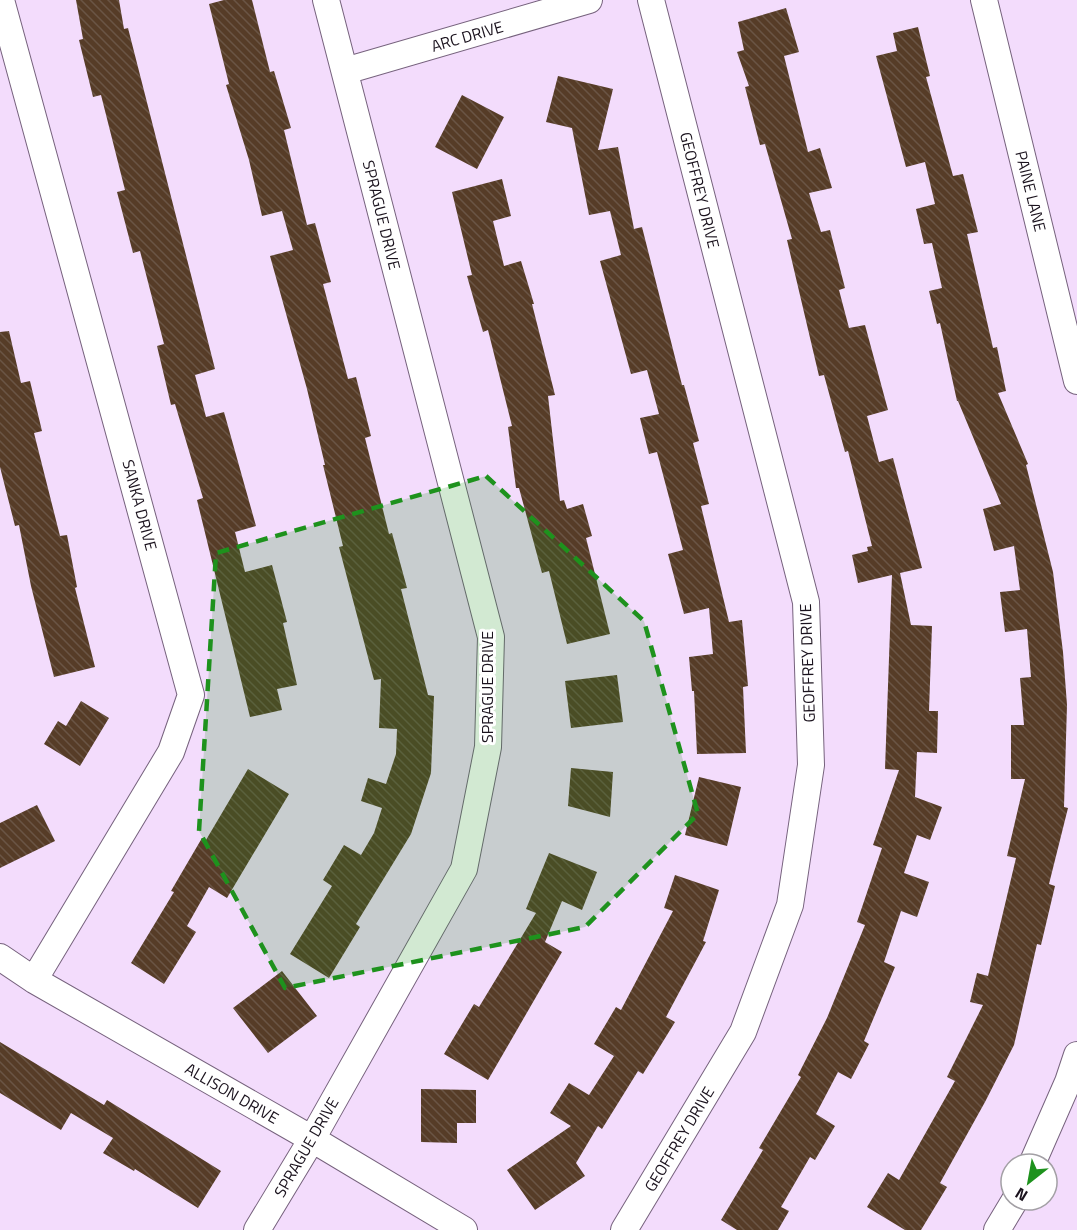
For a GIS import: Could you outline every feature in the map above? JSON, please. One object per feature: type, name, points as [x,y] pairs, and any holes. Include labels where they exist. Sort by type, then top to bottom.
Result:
[{"type":"street","name":"SANKA DRIVE","points":[[1,0],[191,695],[171,752],[34,981]]},
{"type":"street","name":"SPRAGUE DRIVE","points":[[257,1230],[312,1139],[464,869],[488,747],[491,637],[326,0]]},
{"type":"street","name":"ARC DRIVE","points":[[345,71],[589,0]]},
{"type":"street","name":"GEOFFREY DRIVE","points":[[624,1230],[743,1032],[790,904],[810,765],[806,602],[651,0]]},
{"type":"street","name":"PAINE LANE","points":[[984,0],[1077,381]]},
{"type":"street","name":"ALLISON DRIVE","points":[[0,957],[34,981],[312,1139],[464,1230]]},
{"type":"street","points":[[1037,1152],[1068,1082],[1077,1055]]},
{"type":"street","points":[[997,1230],[1008,1212]]},
{"type":"highlighted area","points":[[486,476],[644,621],[698,814],[585,927],[285,988],[199,831],[216,553]]},
{"type":"building","points":[[76,0],[119,0],[124,29],[128,28],[215,369],[195,375],[206,417],[224,412],[256,526],[235,532],[245,572],[272,565],[287,622],[283,623],[297,685],[277,689],[282,710],[250,717],[197,500],[203,498],[175,404],[171,405],[157,346],[164,344],[140,251],[133,253],[117,192],[125,190],[101,95],[93,97],[79,40],[83,39]]},
{"type":"building","points":[[224,0],[252,0],[270,72],[274,71],[291,128],[284,130],[307,225],[315,223],[331,282],[323,284],[348,379],[356,377],[371,436],[365,438],[389,534],[392,533],[407,588],[401,589],[428,695],[434,696],[431,773],[411,834],[356,924],[360,927],[329,978],[290,954],[332,886],[323,880],[344,845],[361,855],[374,833],[382,808],[361,801],[368,778],[386,784],[396,754],[397,729],[379,728],[381,679],[374,680],[339,547],[343,546],[307,389],[270,256],[293,250],[282,211],[262,216],[249,160],[226,85],[229,84],[209,4]]},
{"type":"building","points":[[786,8],[799,52],[784,56],[808,152],[820,148],[832,188],[809,193],[821,232],[830,230],[845,288],[839,290],[849,328],[865,325],[888,410],[867,416],[879,462],[893,458],[922,568],[900,573],[911,625],[932,626],[929,711],[938,711],[937,753],[917,752],[915,797],[942,807],[930,840],[917,835],[904,873],[929,882],[917,917],[901,911],[884,962],[895,967],[864,1041],[869,1044],[851,1079],[838,1072],[816,1114],[835,1126],[815,1160],[810,1157],[781,1207],[789,1211],[778,1230],[737,1230],[721,1220],[763,1150],[759,1148],[801,1077],[798,1075],[827,1018],[865,925],[857,922],[882,848],[873,845],[899,770],[885,769],[892,575],[858,583],[852,555],[868,551],[867,547],[872,546],[848,451],[845,452],[824,375],[819,376],[787,240],[792,239],[765,144],[760,145],[745,87],[749,86],[737,52],[744,50],[738,22]]},
{"type":"building","points":[[918,27],[930,76],[926,77],[953,176],[963,174],[978,232],[967,234],[993,348],[997,347],[1006,391],[998,393],[1028,464],[1026,465],[1053,572],[1067,705],[1064,807],[1068,808],[1049,884],[1055,886],[1041,945],[1037,944],[1014,1045],[940,1183],[947,1187],[921,1230],[905,1230],[867,1207],[888,1173],[899,1180],[955,1081],[947,1077],[983,1005],[970,1002],[977,973],[988,976],[1016,858],[1007,856],[1025,779],[1011,779],[1011,725],[1024,725],[1020,678],[1031,677],[1027,629],[1005,632],[1000,592],[1020,590],[1014,546],[994,551],[983,509],[1001,504],[957,401],[940,323],[937,324],[929,291],[942,288],[932,243],[924,244],[916,209],[935,204],[925,162],[906,167],[876,56],[897,51],[893,33]]},
{"type":"building","points":[[558,76],[613,89],[598,150],[618,147],[634,229],[642,227],[682,385],[684,385],[699,441],[693,443],[709,504],[701,506],[729,622],[742,620],[748,686],[743,687],[746,753],[697,754],[694,691],[692,691],[689,657],[713,654],[709,608],[684,614],[668,554],[683,550],[657,452],[649,454],[640,418],[659,414],[647,370],[631,374],[600,261],[621,255],[610,211],[589,215],[572,128],[546,122]]},
{"type":"building","points":[[462,95],[504,117],[477,169],[435,147]]},
{"type":"building","points":[[502,179],[511,216],[493,221],[504,266],[521,261],[534,304],[532,304],[555,395],[548,396],[560,501],[564,500],[567,509],[583,504],[592,536],[586,538],[610,634],[567,644],[549,571],[542,573],[519,488],[516,488],[508,427],[512,426],[488,330],[483,332],[467,276],[472,275],[452,192]]},
{"type":"building","points":[[9,331],[21,383],[30,381],[42,431],[34,433],[60,536],[67,535],[77,587],[75,588],[95,667],[54,677],[31,586],[19,525],[15,526],[0,467],[0,332]]},
{"type":"building","points":[[617,675],[623,722],[571,728],[565,681]]},
{"type":"building","points":[[81,701],[109,718],[80,766],[44,744],[58,721],[66,726]]},
{"type":"building","points":[[571,768],[613,772],[610,817],[568,806]]},
{"type":"building","points":[[248,769],[289,794],[227,898],[209,887],[187,926],[196,932],[164,984],[131,963],[174,892],[171,891],[202,838],[206,840]]},
{"type":"building","points":[[699,777],[741,787],[727,846],[685,835]]},
{"type":"building","points":[[37,805],[55,841],[0,868],[0,823]]},
{"type":"building","points":[[549,853],[597,872],[582,910],[562,901],[545,942],[562,952],[488,1080],[444,1054],[474,1004],[479,1007],[536,913],[526,909]]},
{"type":"building","points":[[675,875],[719,890],[703,941],[706,942],[666,1017],[675,1022],[643,1074],[638,1071],[602,1129],[598,1126],[576,1163],[585,1176],[535,1210],[507,1170],[571,1126],[550,1113],[569,1083],[589,1095],[614,1056],[594,1044],[616,1007],[621,1010],[673,911],[664,908]]},
{"type":"building","points":[[282,971],[317,1016],[268,1053],[233,1008]]},
{"type":"building","points":[[0,1042],[104,1105],[107,1100],[221,1171],[198,1208],[135,1169],[134,1171],[103,1153],[113,1138],[71,1113],[61,1130],[0,1093]]},
{"type":"building","points":[[421,1089],[476,1090],[476,1123],[457,1123],[457,1143],[421,1142]]}]
